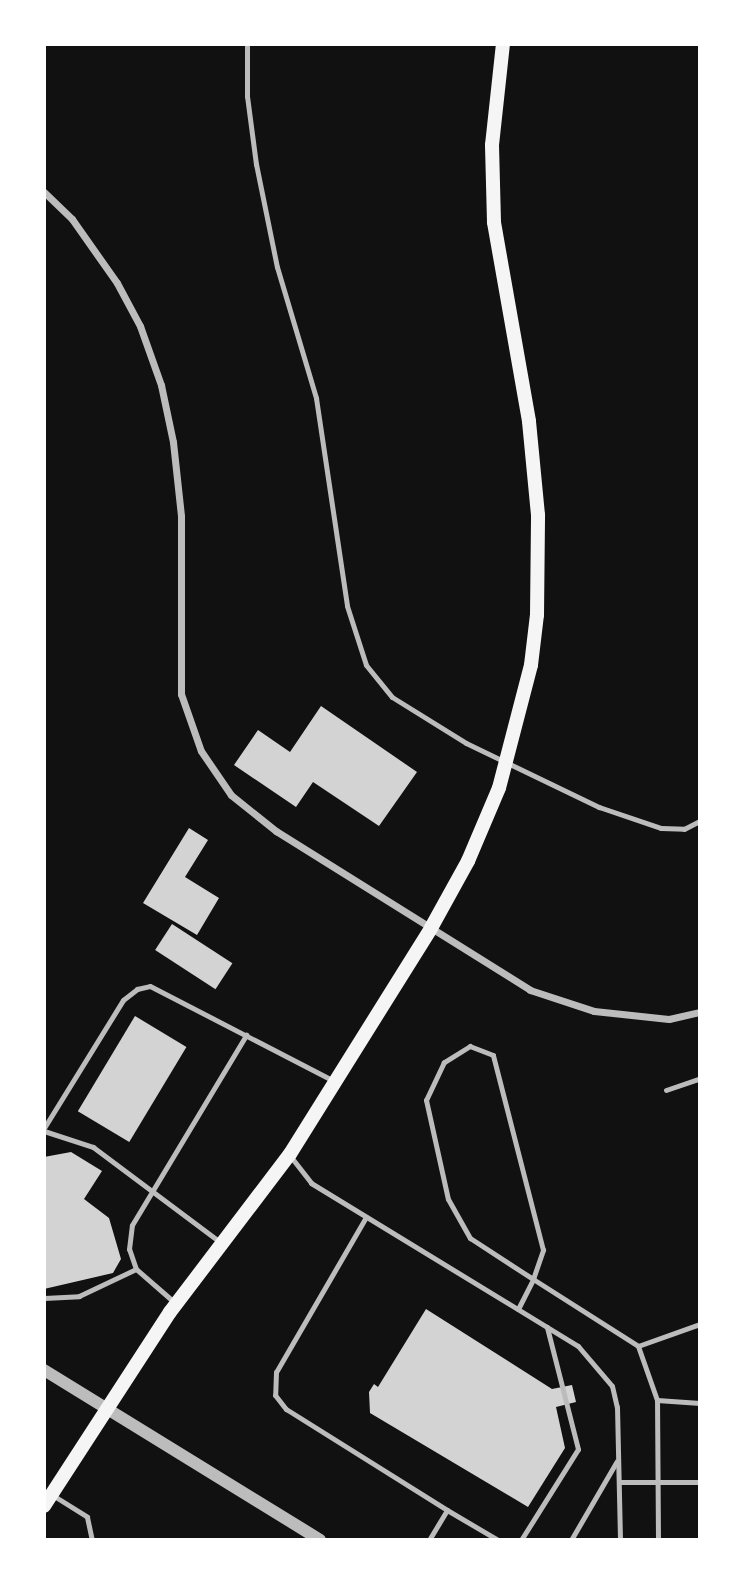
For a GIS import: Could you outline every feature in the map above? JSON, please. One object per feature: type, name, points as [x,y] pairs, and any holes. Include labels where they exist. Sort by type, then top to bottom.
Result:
[{"type":"main road","points":[[48,1500],[176,1305],[290,1154],[431,928],[468,862],[506,762],[531,665],[537,615],[538,516],[528,421],[494,222],[492,145],[503,44]]},
{"type":"street","points":[[44,192],[72,219],[111,273],[140,326],[161,385],[173,442],[181,516],[179,674],[186,713],[201,751],[231,795],[275,831],[431,928],[496,972],[567,1003],[656,1018],[700,1012]]},
{"type":"street","points":[[44,1370],[320,1540]]},
{"type":"lane","points":[[247,44],[247,96],[256,164],[277,267],[316,398],[347,606],[366,665],[392,697],[506,762],[599,807],[661,828],[684,829],[700,821]]},
{"type":"lane","points":[[222,1243],[93,1147],[44,1130],[123,1000],[136,989],[150,986],[335,1082]]},
{"type":"lane","points":[[176,1305],[136,1269],[129,1249],[132,1225],[246,1034]]},
{"type":"lane","points":[[518,1309],[533,1279],[543,1250],[493,1055],[470,1046],[444,1062],[426,1100],[434,1151],[448,1199],[470,1238],[533,1279],[638,1346],[657,1400],[658,1540]]},
{"type":"lane","points":[[666,1090],[700,1079]]},
{"type":"lane","points":[[290,1154],[311,1183],[578,1346],[612,1386],[618,1459],[620,1540]]},
{"type":"lane","points":[[366,1217],[276,1372],[275,1395],[286,1409],[498,1540]]},
{"type":"lane","points":[[44,1298],[79,1296],[136,1269]]},
{"type":"lane","points":[[638,1346],[700,1324]]},
{"type":"lane","points":[[521,1540],[578,1449],[547,1327]]},
{"type":"lane","points":[[657,1400],[700,1402]]},
{"type":"lane","points":[[571,1540],[618,1459]]},
{"type":"lane","points":[[619,1482],[700,1482]]},
{"type":"lane","points":[[48,1500],[87,1517],[92,1540]]},
{"type":"lane","points":[[429,1540],[447,1510]]},
{"type":"building","points":[[321,706],[417,772],[379,826],[313,782],[296,807],[234,765],[258,730],[290,752]]},
{"type":"building","points":[[189,828],[208,840],[185,877],[219,898],[197,935],[143,903]]},
{"type":"building","points":[[172,924],[232,963],[216,989],[155,950]]},
{"type":"building","points":[[135,1016],[186,1047],[129,1142],[78,1111]]},
{"type":"building","points":[[71,1152],[102,1171],[84,1199],[109,1218],[121,1259],[113,1273],[44,1289],[44,1157]]},
{"type":"building","points":[[426,1309],[552,1389],[572,1385],[576,1402],[556,1407],[565,1448],[528,1507],[370,1413],[369,1392],[374,1384],[378,1387]]}]
